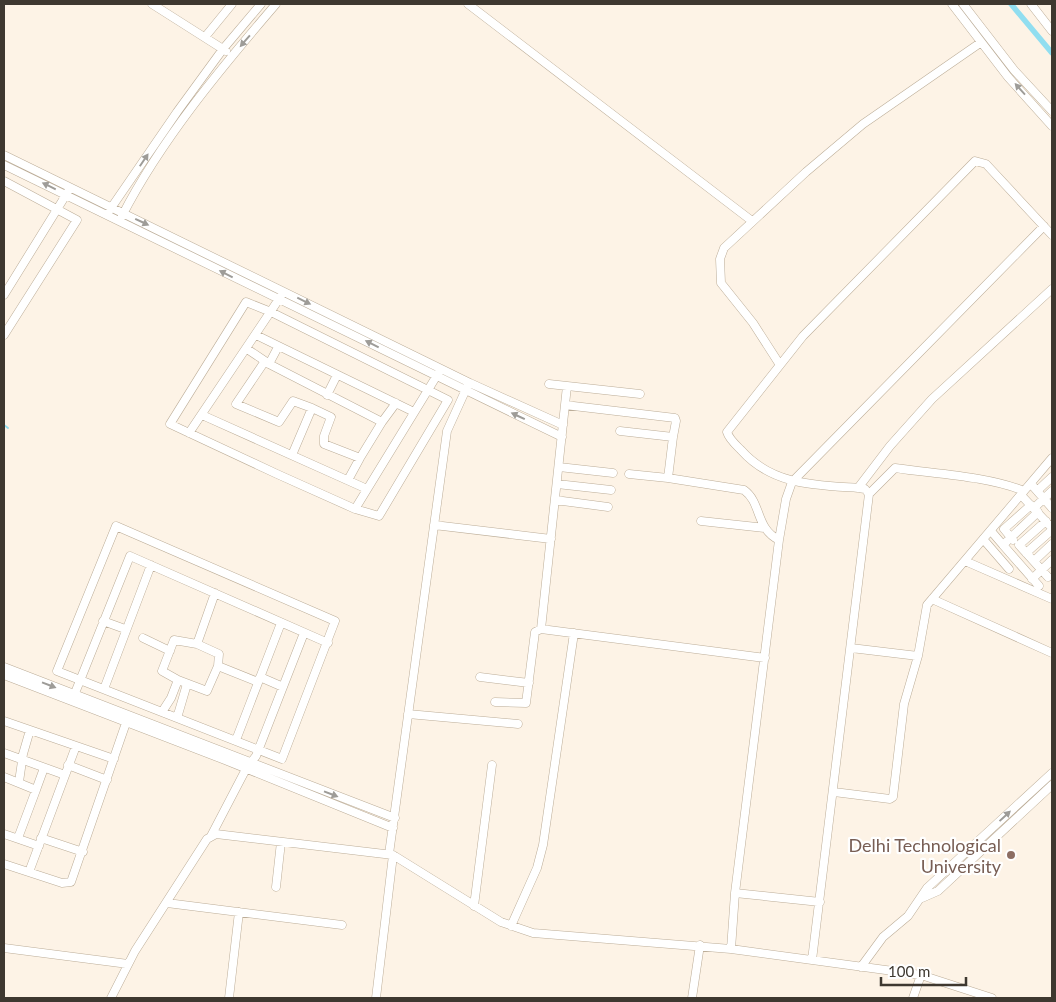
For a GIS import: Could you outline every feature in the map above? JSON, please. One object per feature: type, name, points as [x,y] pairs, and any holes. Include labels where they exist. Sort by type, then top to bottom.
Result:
[{"type":"street","points":[[152,4],[232,55]]},
{"type":"street","points":[[205,37],[232,4]]},
{"type":"street","points":[[107,215],[177,112],[223,49],[261,4]]},
{"type":"street","points":[[119,221],[163,150],[232,55],[276,4]]},
{"type":"street","points":[[468,4],[752,221]]},
{"type":"street","points":[[952,4],[980,43],[1052,126]]},
{"type":"street","points":[[963,4],[1003,56],[1052,111]]},
{"type":"street","points":[[1031,4],[1052,31]]},
{"type":"street","points":[[780,366],[720,280],[720,259],[724,248],[752,221],[863,124],[980,43]]},
{"type":"street","points":[[4,155],[107,215],[562,437]]},
{"type":"street","points":[[869,494],[865,490],[858,488],[792,482],[779,478],[750,461],[727,434],[820,318],[975,161],[986,164],[1052,235]]},
{"type":"street","points":[[4,165],[112,207],[470,383],[563,425]]},
{"type":"street","points":[[4,181],[57,208],[75,218],[76,221],[4,335]]},
{"type":"street","points":[[4,295],[68,191]]},
{"type":"street","points":[[731,949],[735,893],[765,658],[775,538],[792,482],[1044,226]]},
{"type":"street","points":[[858,488],[890,446],[932,399],[1052,288]]},
{"type":"street","points":[[189,433],[284,292]]},
{"type":"street","points":[[244,303],[271,312],[428,389],[447,399],[448,402],[381,514],[377,516],[355,509],[171,425],[170,422],[244,303]]},
{"type":"street","points":[[256,335],[414,412]]},
{"type":"street","points":[[278,347],[236,404],[279,422],[293,401],[312,408],[331,417],[324,436],[324,444],[360,458]]},
{"type":"street","points":[[247,349],[327,395],[382,422]]},
{"type":"street","points":[[355,509],[442,368]]},
{"type":"street","points":[[327,395],[337,375]]},
{"type":"street","points":[[376,998],[394,818],[447,431],[470,383]]},
{"type":"street","points":[[549,384],[640,394]]},
{"type":"street","points":[[541,629],[568,386]]},
{"type":"street","points":[[348,480],[382,422],[396,404]]},
{"type":"street","points":[[565,405],[675,418],[668,478]]},
{"type":"street","points":[[292,455],[312,408]]},
{"type":"street","points":[[202,415],[367,488]]},
{"type":"street","points":[[620,431],[674,437]]},
{"type":"street","points":[[834,792],[890,799],[893,797],[904,704],[918,656],[926,606],[1052,458]]},
{"type":"street","points":[[559,467],[613,474]]},
{"type":"street","points":[[812,960],[869,494],[896,468],[1013,486],[1022,493],[1050,525]]},
{"type":"street","points":[[629,474],[744,490],[750,496],[765,528],[775,538]]},
{"type":"street","points":[[1037,491],[1052,477]]},
{"type":"street","points":[[557,484],[611,490]]},
{"type":"street","points":[[1031,484],[1052,507]]},
{"type":"street","points":[[1004,529],[1034,508],[1052,492]]},
{"type":"street","points":[[555,500],[608,507]]},
{"type":"street","points":[[1003,545],[1034,508]]},
{"type":"street","points":[[701,521],[765,528]]},
{"type":"street","points":[[998,522],[1042,570],[1050,575],[1036,589]]},
{"type":"street","points":[[434,524],[551,539]]},
{"type":"street","points":[[1019,545],[1050,525]]},
{"type":"street","points":[[1026,552],[1050,525]]},
{"type":"street","points":[[116,526],[332,620],[335,624],[282,758],[80,680],[57,670],[116,526]]},
{"type":"street","points":[[990,531],[1032,579],[1036,589]]},
{"type":"street","points":[[983,539],[1009,569]]},
{"type":"street","points":[[1034,561],[1052,544]]},
{"type":"street","points":[[73,698],[129,556],[328,643]]},
{"type":"street","points":[[965,560],[1036,589],[1050,598],[1052,589]]},
{"type":"street","points":[[1032,579],[1052,560]]},
{"type":"street","points":[[104,689],[125,629],[151,565]]},
{"type":"street","points":[[197,644],[215,593]]},
{"type":"street","points":[[932,599],[1052,653]]},
{"type":"street","points":[[103,621],[125,629]]},
{"type":"street","points":[[236,740],[281,623]]},
{"type":"street","points":[[495,702],[524,704],[529,684],[535,632],[541,629],[765,658]]},
{"type":"street","points":[[111,998],[128,964],[204,844],[211,836],[259,749],[304,632]]},
{"type":"street","points":[[511,926],[537,868],[544,845],[574,633]]},
{"type":"street","points":[[143,638],[170,651]]},
{"type":"street","points":[[176,639],[197,644],[219,654],[218,666],[209,690],[204,691],[162,671],[170,651],[176,639]]},
{"type":"street","points":[[851,648],[918,656]]},
{"type":"street","points":[[218,666],[283,687]]},
{"type":"street","points":[[4,667],[73,698]]},
{"type":"street","points":[[4,675],[73,698],[248,766],[394,818]]},
{"type":"street","points":[[480,677],[529,684]]},
{"type":"street","points":[[162,712],[171,698],[178,680]]},
{"type":"street","points":[[177,718],[187,684]]},
{"type":"street","points":[[408,714],[518,724]]},
{"type":"street","points":[[4,864],[68,883],[74,879],[127,719]]},
{"type":"street","points":[[4,721],[114,759]]},
{"type":"street","points":[[19,782],[22,760],[30,730]]},
{"type":"street","points":[[29,872],[76,746]]},
{"type":"street","points":[[4,754],[65,775]]},
{"type":"street","points":[[68,765],[107,780]]},
{"type":"street","points":[[474,906],[492,765]]},
{"type":"street","points":[[248,766],[393,828]]},
{"type":"street","points":[[18,838],[44,768]]},
{"type":"street","points":[[861,967],[883,937],[903,921],[927,888],[1052,772]]},
{"type":"street","points":[[4,777],[36,790]]},
{"type":"street","points":[[920,898],[938,891],[1052,785]]},
{"type":"street","points":[[4,834],[83,852]]},
{"type":"street","points":[[211,836],[216,834],[391,855],[474,906],[511,926],[533,933],[700,945],[812,960],[921,976],[992,998]]},
{"type":"street","points":[[276,887],[281,842]]},
{"type":"street","points":[[735,893],[820,902]]},
{"type":"street","points":[[167,903],[342,926]]},
{"type":"street","points":[[229,998],[239,912]]},
{"type":"street","points":[[692,998],[700,945]]},
{"type":"street","points":[[4,948],[128,964]]},
{"type":"street","points":[[913,998],[921,976]]},
{"type":"waterway","points":[[1011,4],[1052,53]]},
{"type":"waterway","points":[[4,425],[8,428]]},
{"type":"place","name":"Delhi Technological University","points":[[1011,855]]}]
